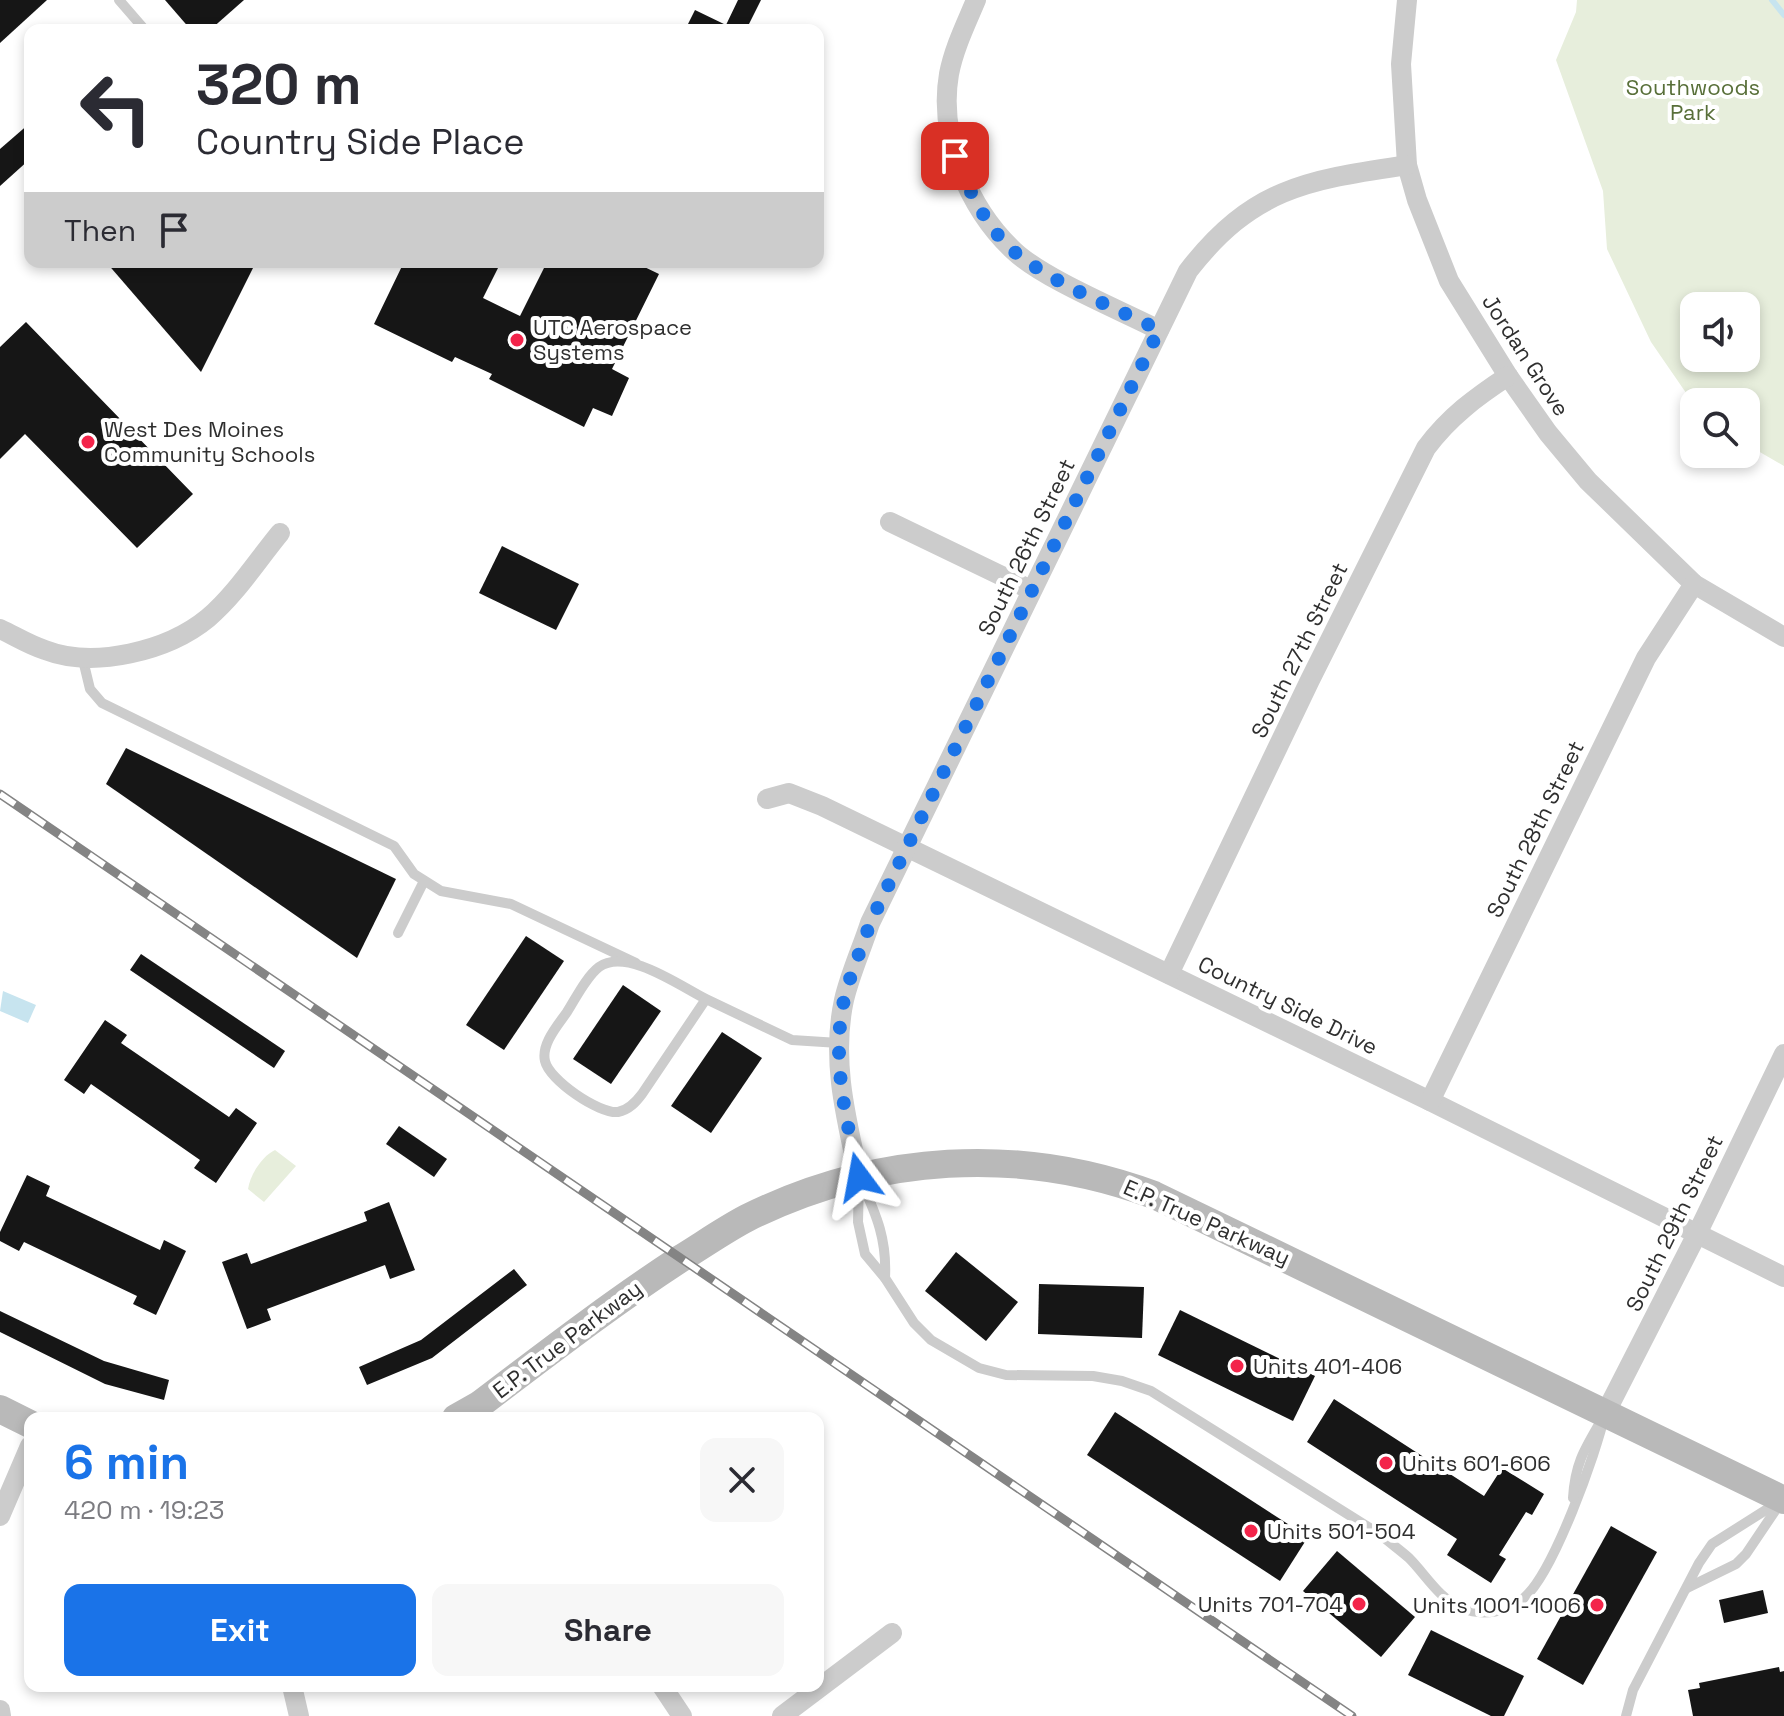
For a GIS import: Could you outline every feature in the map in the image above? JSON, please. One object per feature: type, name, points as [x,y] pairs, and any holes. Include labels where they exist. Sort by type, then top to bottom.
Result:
[{"type":"main road","name":"E.P. True Parkway","points":[[477,1412],[646,1280],[719,1233],[796,1197],[859,1177],[884,1171],[984,1160],[1061,1169],[1127,1185],[1179,1206],[1783,1500]]},
{"type":"main road","points":[[0,1409],[24,1421]]},
{"type":"street","points":[[976,0],[959,39],[949,76],[955,156],[969,190],[993,228],[1015,253],[1159,330]]},
{"type":"street","name":"Jordan Grove","points":[[1407,0],[1401,64],[1407,165],[1449,281],[1508,376],[1548,433],[1588,481],[1694,584],[1784,637]]},
{"type":"street","name":"South 26th Street","points":[[859,1177],[842,1103],[839,1043],[844,1000],[870,923],[1188,271],[1214,238],[1281,191],[1339,174],[1407,165]]},
{"type":"street","name":"South 27th Street","points":[[1169,974],[1426,448],[1444,424],[1464,405],[1508,376]]},
{"type":"street","points":[[890,522],[1031,590]]},
{"type":"street","points":[[0,629],[47,652],[100,658],[140,651],[177,638],[208,618],[280,533]]},
{"type":"street","name":"South 28th Street","points":[[1430,1101],[1646,658],[1694,584]]},
{"type":"street","name":"Country Side Drive","points":[[767,799],[789,793],[1169,974],[1784,1277]]},
{"type":"street","name":"South 29th Street","points":[[1606,1412],[1784,1054]]},
{"type":"street","points":[[0,1516],[24,1460]]},
{"type":"street","points":[[824,1684],[892,1633]]},
{"type":"street","points":[[293,1692],[299,1716]]},
{"type":"street","points":[[666,1692],[682,1716]]},
{"type":"street","points":[[782,1716],[814,1692]]},
{"type":"street","points":[[0,1710],[1,1716]]},
{"type":"lane","points":[[119,0],[140,24]]},
{"type":"lane","points":[[82,656],[90,689],[102,703],[394,846],[414,874],[424,881],[456,896],[511,904],[792,1040],[839,1043]]},
{"type":"lane","points":[[398,933],[424,881]]},
{"type":"lane","points":[[636,963],[620,960],[597,968],[551,1035],[545,1049],[549,1070],[590,1103],[618,1112],[633,1106],[706,999]]},
{"type":"lane","points":[[859,1177],[878,1218],[887,1251],[885,1278]]},
{"type":"lane","points":[[859,1177],[858,1222],[865,1254],[922,1332],[954,1356],[979,1368],[1011,1375],[1093,1376],[1122,1381],[1151,1391],[1381,1535],[1409,1558],[1447,1600],[1463,1609],[1494,1612],[1524,1598],[1540,1578],[1573,1504],[1579,1459],[1606,1412]]},
{"type":"lane","points":[[1626,1716],[1633,1690],[1712,1544],[1783,1500]]},
{"type":"lane","points":[[1685,1589],[1736,1564],[1783,1500]]},
{"type":"green space","name":"Southwoods Park","points":[[1577,0],[1784,0],[1784,466],[1760,452],[1760,388],[1683,388],[1651,342],[1607,249],[1603,191],[1556,60],[1576,12]]},
{"type":"green space","points":[[275,1150],[296,1166],[264,1202],[248,1189],[257,1166]]},
{"type":"water","points":[[3,991],[36,1005],[28,1023],[0,1011]]},
{"type":"building","points":[[0,0],[47,0],[0,43]]},
{"type":"building","points":[[165,0],[244,0],[217,24],[186,24]]},
{"type":"building","points":[[738,0],[761,0],[749,24],[726,24]]},
{"type":"building","points":[[695,10],[724,24],[688,24]]},
{"type":"building","points":[[24,128],[24,164],[0,186],[0,149]]},
{"type":"building","points":[[111,268],[253,268],[201,372]]},
{"type":"building","name":"UTC Aerospace Systems","points":[[401,268],[498,268],[483,298],[520,316],[544,268],[646,268],[659,274],[612,369],[629,378],[612,416],[593,408],[584,427],[489,379],[492,374],[455,357],[452,362],[374,324]]},
{"type":"building","name":"West Des Moines Community Schools","points":[[26,322],[193,494],[137,548],[25,434],[0,459],[0,347]]},
{"type":"building","points":[[502,546],[579,584],[556,630],[479,593]]},
{"type":"building","points":[[126,748],[396,879],[357,958],[106,784]]},
{"type":"building","points":[[526,936],[564,961],[504,1050],[466,1025]]},
{"type":"building","points":[[141,954],[285,1051],[274,1068],[130,970]]},
{"type":"building","points":[[623,985],[661,1011],[611,1084],[573,1059]]},
{"type":"building","points":[[105,1020],[127,1035],[121,1043],[229,1117],[236,1108],[257,1123],[216,1183],[194,1168],[200,1160],[91,1084],[84,1094],[64,1080]]},
{"type":"building","points":[[722,1032],[762,1058],[711,1133],[671,1106]]},
{"type":"building","points":[[399,1126],[447,1159],[434,1177],[386,1144]]},
{"type":"building","points":[[27,1175],[50,1186],[46,1196],[160,1250],[164,1240],[186,1251],[156,1315],[133,1304],[137,1296],[24,1242],[19,1251],[0,1241],[0,1232]]},
{"type":"building","points":[[389,1202],[415,1270],[390,1279],[385,1265],[267,1309],[271,1320],[247,1329],[222,1262],[247,1253],[251,1264],[367,1221],[364,1212]]},
{"type":"building","points":[[956,1252],[1018,1302],[986,1341],[925,1291]]},
{"type":"building","points":[[514,1269],[527,1285],[432,1358],[367,1385],[359,1367],[421,1340]]},
{"type":"building","points":[[1039,1284],[1144,1287],[1142,1338],[1038,1334]]},
{"type":"building","name":"Units 401-406","points":[[1180,1310],[1315,1376],[1293,1421],[1158,1355]]},
{"type":"building","points":[[0,1311],[104,1361],[169,1380],[164,1400],[105,1384],[0,1332]]},
{"type":"building","points":[[1334,1399],[1484,1496],[1502,1468],[1544,1494],[1532,1515],[1526,1512],[1499,1555],[1506,1559],[1491,1583],[1447,1555],[1457,1539],[1307,1442]]},
{"type":"building","points":[[1115,1412],[1308,1537],[1280,1581],[1087,1455]]},
{"type":"building","name":"Units 1001-1006","points":[[1611,1526],[1657,1552],[1583,1685],[1537,1659]]},
{"type":"building","name":"Units 701-704","points":[[1337,1551],[1415,1617],[1381,1657],[1303,1591]]},
{"type":"building","points":[[1763,1590],[1768,1613],[1724,1623],[1719,1600]]},
{"type":"building","points":[[1431,1630],[1524,1676],[1504,1716],[1491,1716],[1408,1675]]},
{"type":"building","points":[[1779,1667],[1780,1672],[1784,1671],[1784,1716],[1693,1716],[1688,1690],[1700,1688],[1699,1683]]},
{"type":"waterway","points":[[1772,0],[1784,15]]},
{"type":"railway","points":[[0,794],[1352,1716]]},
{"type":"place","name":"UTC Aerospace Systems","points":[[517,340]]},
{"type":"place","name":"West Des Moines Community Schools","points":[[88,442]]},
{"type":"place","name":"Units 401-406","points":[[1237,1366]]},
{"type":"place","name":"Units 601-606","points":[[1386,1463]]},
{"type":"place","name":"Units 501-504","points":[[1251,1531]]},
{"type":"place","name":"Units 701-704","points":[[1359,1604]]},
{"type":"place","name":"Units 1001-1006","points":[[1597,1605]]},
{"type":"route","points":[[859,1177],[842,1103],[839,1043],[844,1000],[870,923],[1159,330],[1015,253],[993,228],[969,190],[955,156]]}]
